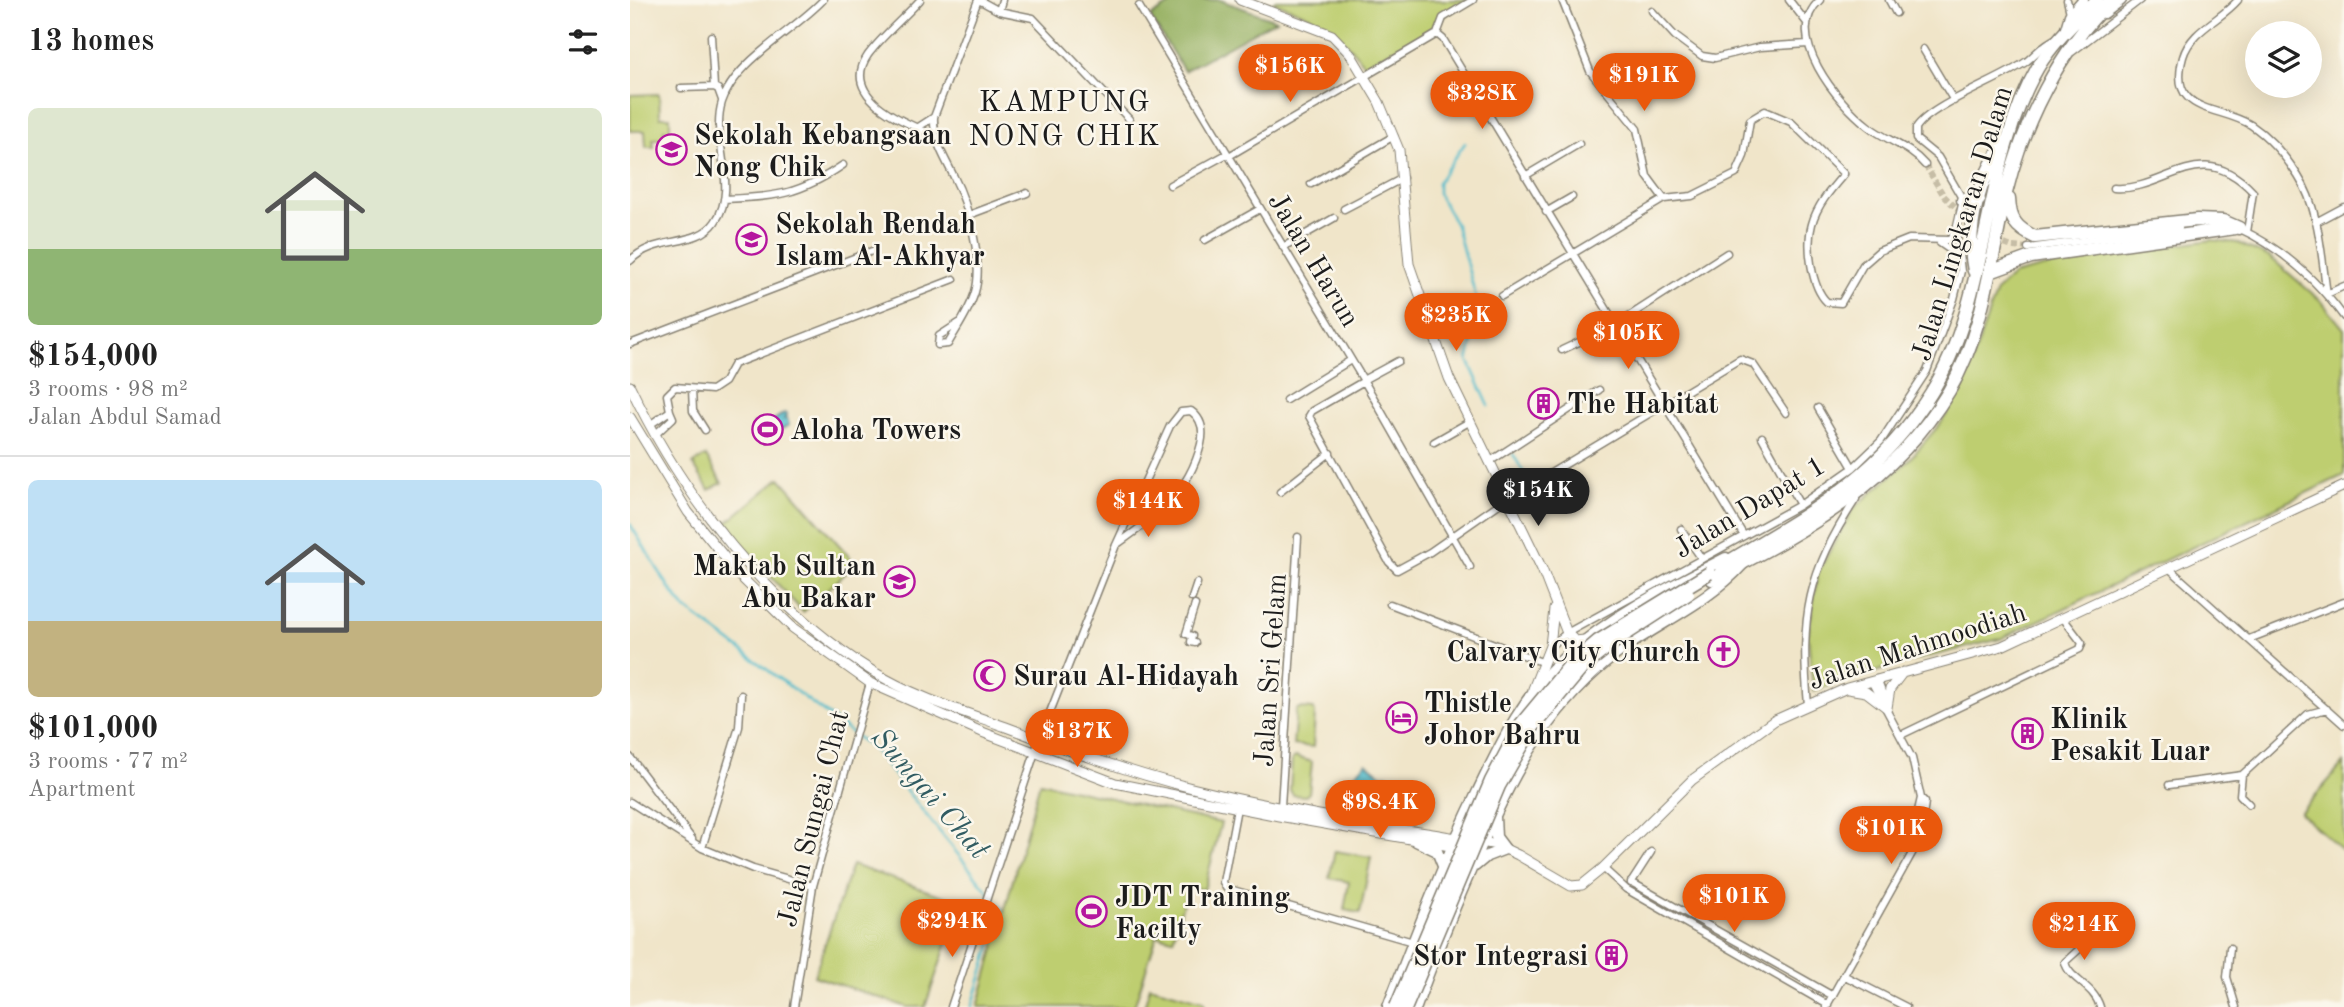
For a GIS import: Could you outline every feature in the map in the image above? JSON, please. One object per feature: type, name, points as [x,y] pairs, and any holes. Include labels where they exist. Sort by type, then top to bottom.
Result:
[{"type":"highway","name":"Jalan Lingkaran Dalam","points":[[1406,1007],[1499,786],[1533,727],[1584,666],[1711,576],[1845,490],[1907,426],[1931,393],[1949,356],[2010,137],[2037,69],[2063,34],[2097,0]]},
{"type":"highway","name":"Jalan Lingkaran Dalam","points":[[1396,1007],[1480,806],[1521,724],[1570,664],[1598,641],[1711,576],[1744,562],[1816,523],[1858,494],[1892,464],[1949,391],[1963,361],[1990,272],[2008,185],[2038,103],[2084,28],[2110,0]]},
{"type":"highway","points":[[1974,274],[1969,247],[1979,200],[1993,159],[2010,137]]},
{"type":"highway","points":[[2008,185],[2011,219],[2020,229],[2035,237],[2197,220],[2223,221],[2243,230]]},
{"type":"highway","points":[[1963,200],[1979,200]]},
{"type":"highway","points":[[1990,272],[2031,257],[2188,233],[2243,230]]},
{"type":"main road","points":[[1240,0],[1332,34],[1364,75],[1395,136],[1403,177],[1409,264],[1449,378],[1542,569],[1567,633],[1575,641],[1585,640]]},
{"type":"main road","points":[[2063,34],[2070,15],[2082,0]]},
{"type":"main road","points":[[2084,28],[2121,0]]},
{"type":"main road","points":[[630,386],[656,433],[716,528],[804,622],[874,672],[900,685],[1039,740],[1179,785],[1454,842],[1505,849]]},
{"type":"main road","name":"Jalan Sungai Chat","points":[[630,417],[711,545],[797,631],[870,682],[912,703],[1034,753],[1115,782],[1416,841],[1454,842]]},
{"type":"main road","name":"Jalan Mahmoodiah","points":[[1505,849],[1575,886],[1585,883],[1692,780],[1775,720],[1847,688],[2002,646],[2344,486]]},
{"type":"main road","name":"Jalan Lingkaran Dalam","points":[[1388,1007],[1443,866],[1504,738],[1529,697],[1562,660],[1585,640],[1654,594],[1771,536]]},
{"type":"main road","name":"Jalan Lingkaran Dalam","points":[[1416,1007],[1508,784],[1533,743],[1581,685],[1614,656],[1731,577],[1744,562]]},
{"type":"main road","points":[[1529,697],[1550,646],[1555,604]]},
{"type":"main road","points":[[1847,688],[1866,692],[1886,708],[1890,689],[1903,672]]},
{"type":"main road","points":[[1495,814],[1496,837],[1505,849]]},
{"type":"main road","points":[[1416,841],[1437,851],[1443,866]]},
{"type":"main road","points":[[1471,870],[1487,856],[1505,849]]},
{"type":"street","points":[[722,100],[741,71],[823,0]]},
{"type":"street","points":[[920,0],[868,56],[862,78],[869,98],[917,128],[934,135]]},
{"type":"street","points":[[959,323],[973,298],[977,280],[969,215],[961,191],[934,135],[934,117],[978,0],[999,11],[1033,18],[1129,119]]},
{"type":"street","points":[[999,11],[1002,0]]},
{"type":"street","points":[[1170,185],[1228,155],[1437,34],[1443,18],[1474,0]]},
{"type":"street","points":[[1562,0],[1581,54],[1590,71],[1637,129],[1647,176],[1664,199]]},
{"type":"street","points":[[1789,0],[1807,23]]},
{"type":"street","points":[[1820,0],[1809,15],[1807,23],[1808,44],[1815,61],[1851,112],[1871,129],[1916,155],[1925,166]]},
{"type":"street","points":[[1889,0],[1896,13]]},
{"type":"street","points":[[2070,15],[2067,0],[2082,0]]},
{"type":"street","points":[[2067,54],[2085,45],[2140,0]]},
{"type":"street","points":[[2238,0],[2188,45],[2181,68],[2184,93],[2197,107],[2241,120],[2264,135],[2299,177],[2316,222],[2327,294]]},
{"type":"street","name":"Jalan Harun","points":[[1139,6],[1364,380],[1470,567]]},
{"type":"street","points":[[1652,10],[1675,36],[1702,56],[1715,58],[1759,47],[1808,44]]},
{"type":"street","points":[[1437,34],[1443,39],[1744,536]]},
{"type":"street","points":[[1963,200],[1938,158],[1919,143],[1915,133],[1919,123],[2026,61],[2045,43],[2063,34]]},
{"type":"street","points":[[711,36],[714,87]]},
{"type":"street","points":[[1923,49],[1954,101]]},
{"type":"street","points":[[630,261],[659,243],[707,231],[717,219],[724,199],[725,178],[718,137],[722,100],[718,89],[681,88]]},
{"type":"street","points":[[1502,296],[1664,199],[1692,196],[1736,174],[1744,156],[1750,120],[1760,112],[1770,111],[1791,122],[1843,174],[1822,202],[1812,224],[1813,268],[1817,286],[1827,302],[1841,303],[1847,297],[1863,265],[1879,251],[1909,239],[1950,240],[1956,230]]},
{"type":"street","points":[[917,128],[934,117]]},
{"type":"street","points":[[1311,184],[1395,136]]},
{"type":"street","points":[[1525,176],[1579,144]]},
{"type":"street","points":[[724,199],[783,196],[808,186],[843,165]]},
{"type":"street","points":[[2114,188],[2132,187],[2195,166],[2221,171],[2253,191],[2243,230]]},
{"type":"street","points":[[1344,209],[1403,177]]},
{"type":"street","points":[[969,215],[1027,193]]},
{"type":"street","points":[[1546,212],[1572,197]]},
{"type":"street","name":"Jalan Dapat 1","points":[[1550,646],[1567,633],[1800,505],[1853,468],[1889,431],[1927,371],[1954,299],[1961,271],[1956,230],[1963,200]]},
{"type":"street","points":[[2316,222],[2344,207]]},
{"type":"street","points":[[1205,240],[1260,209]]},
{"type":"street","points":[[1283,247],[1334,218]]},
{"type":"street","points":[[2028,248],[2202,224],[2243,230],[2295,262],[2327,294],[2344,317]]},
{"type":"street","points":[[1935,240],[1959,256]]},
{"type":"street","points":[[630,344],[872,251]]},
{"type":"street","points":[[1562,350],[1615,325],[1727,253]]},
{"type":"street","points":[[656,433],[673,418],[667,402],[670,390],[682,385],[692,389],[712,390],[724,382],[734,364],[954,279]]},
{"type":"street","points":[[2327,294],[2344,286]]},
{"type":"street","points":[[1398,361],[1310,413],[1389,562],[1397,570],[1740,359],[1753,364],[1786,414]]},
{"type":"street","points":[[1286,400],[1351,360]]},
{"type":"street","points":[[692,389],[693,411],[705,430]]},
{"type":"street","points":[[1488,461],[1599,390]]},
{"type":"street","points":[[1818,408],[1853,468]]},
{"type":"street","points":[[651,424],[670,411]]},
{"type":"street","points":[[951,1007],[1034,753],[1116,545],[1164,438],[1181,412],[1191,411],[1202,422],[1203,438],[1192,473],[1162,511],[1116,545]]},
{"type":"street","points":[[1434,442],[1469,422]]},
{"type":"street","points":[[1762,437],[1800,505]]},
{"type":"street","points":[[1280,492],[1330,453]]},
{"type":"street","points":[[1808,705],[1806,618],[1816,569],[1836,528],[1858,494]]},
{"type":"street","points":[[1681,529],[1702,559]]},
{"type":"street","name":"Jalan Sri Gelam","points":[[1281,806],[1298,537]]},
{"type":"street","points":[[2171,569],[2344,725]]},
{"type":"street","points":[[1195,643],[1191,642],[1192,636],[1187,635],[1197,583]]},
{"type":"street","points":[[2249,639],[2344,602]]},
{"type":"street","points":[[1390,604],[1544,663]]},
{"type":"street","points":[[1901,735],[2080,649],[2082,643],[2063,618]]},
{"type":"street","points":[[1145,674],[1154,676],[1155,672],[1180,679],[1178,684]]},
{"type":"street","points":[[1603,868],[1626,889],[1827,1006],[1920,839],[1923,816],[1919,811],[1921,798],[1912,758],[1874,680]]},
{"type":"street","name":"Jalan Sungai Chat","points":[[794,1007],[813,886],[870,682]]},
{"type":"street","points":[[702,848],[739,727],[741,695]]},
{"type":"street","points":[[2169,785],[2242,775],[2308,715],[2327,709]]},
{"type":"street","points":[[630,757],[695,844]]},
{"type":"street","points":[[2242,775],[2240,794],[2249,804]]},
{"type":"street","points":[[630,802],[702,848],[753,869],[813,886]]},
{"type":"street","points":[[1237,808],[1223,882],[1226,888],[1413,942]]},
{"type":"street","points":[[1626,889],[1651,852]]},
{"type":"street","points":[[1631,882],[1833,996]]},
{"type":"street","points":[[2100,1007],[2092,990],[2070,973],[2065,962],[2118,914]]},
{"type":"street","points":[[2230,948],[2227,977],[2236,1007]]},
{"type":"street","points":[[1845,976],[1906,1007]]},
{"type":"green space","points":[[1177,0],[1220,0],[1276,20],[1184,71],[1150,17]]},
{"type":"green space","points":[[1468,0],[1436,21],[1432,30],[1364,65],[1354,51],[1324,24],[1273,2]]},
{"type":"green space","points":[[659,94],[660,117],[670,117],[670,130],[664,130],[664,139],[653,139],[654,147],[646,147],[645,131],[630,131],[630,95]]},
{"type":"green space","points":[[2212,240],[2238,243],[2270,257],[2321,301],[2344,329],[2344,475],[2000,639],[1911,661],[1813,691],[1808,636],[1818,572],[1853,509],[1906,463],[1941,423],[1963,389],[1996,291],[2013,275],[2081,258]]},
{"type":"green space","name":"Aloha Towers","points":[[706,456],[722,483],[709,490],[693,464]]},
{"type":"green space","points":[[780,478],[856,564],[803,612],[724,525]]},
{"type":"green space","points":[[1313,709],[1315,712],[1313,747],[1293,745],[1296,710]]},
{"type":"green space","points":[[1296,757],[1312,762],[1309,793],[1305,796],[1293,795],[1290,790],[1292,759]]},
{"type":"green space","points":[[2344,763],[2344,852],[2300,813]]},
{"type":"green space","name":"JDT Training Facilty","points":[[1040,782],[1221,823],[1204,890],[1188,886],[1173,939],[1157,935],[1134,1007],[978,1007]]},
{"type":"green space","points":[[1335,851],[1371,857],[1360,913],[1344,910],[1349,882],[1329,878]]},
{"type":"green space","points":[[852,865],[961,902],[925,1007],[907,1007],[814,976]]},
{"type":"green space","points":[[1150,986],[1204,1001],[1205,1007],[1144,1007]]},
{"type":"water","name":"Aloha Towers","points":[[784,413],[787,414],[784,419],[787,418],[789,425],[770,436],[765,444],[759,443],[753,431],[754,424],[774,420]]},
{"type":"water","points":[[1366,763],[1382,775],[1387,775],[1393,782],[1411,785],[1416,794],[1408,798],[1379,782],[1361,792],[1358,801],[1351,800],[1348,793],[1354,785],[1353,776]]},
{"type":"waterway","points":[[1465,143],[1438,182],[1438,193],[1456,225],[1480,312],[1468,360],[1489,406]]},
{"type":"waterway","points":[[1513,454],[1529,482]]},
{"type":"waterway","name":"Sungai Chat","points":[[630,524],[670,589],[685,608],[873,749],[1002,909],[972,1007]]},
{"type":"tunnel","points":[[1925,165],[1944,196],[1971,222]]},
{"type":"tunnel","points":[[1996,241],[2012,247],[2028,248]]},
{"type":"place","name":"Sekolah Kebangsaan Nong Chik","points":[[671,150]]},
{"type":"place","name":"Sekolah Rendah Islam Al-Akhyar","points":[[752,239]]},
{"type":"place","name":"The Habitat","points":[[1544,403]]},
{"type":"place","name":"Aloha Towers","points":[[767,429]]},
{"type":"place","name":"Maktab Sultan Abu Bakar","points":[[899,581]]},
{"type":"place","name":"Calvary City Church","points":[[1723,651]]},
{"type":"place","name":"Surau Al-Hidayah","points":[[990,675]]},
{"type":"place","name":"Thistle Johor Bahru","points":[[1401,718]]},
{"type":"place","name":"Klinik Pesakit Luar","points":[[2027,734]]},
{"type":"place","name":"JDT Training Facilty","points":[[1092,912]]},
{"type":"place","name":"Stor Integrasi","points":[[1611,955]]},
{"type":"district","name":"KAMPUNG NONG CHIK","points":[[1065,118]]}]
